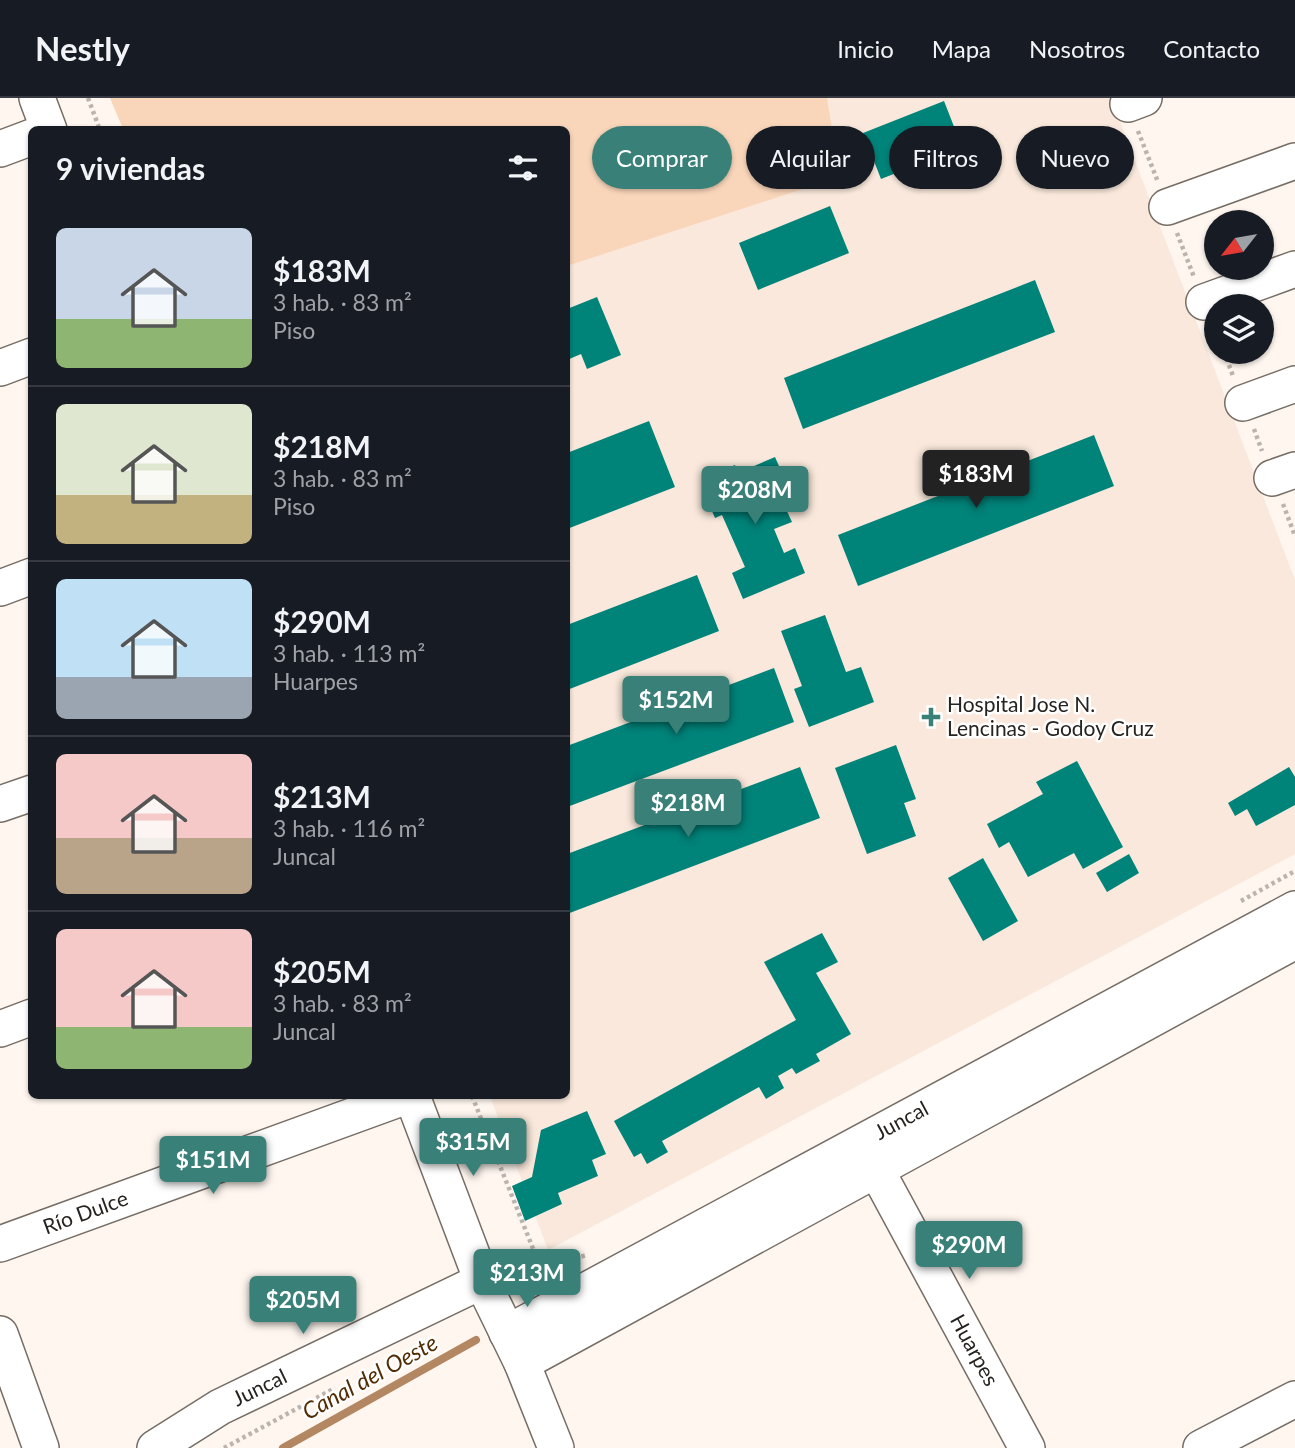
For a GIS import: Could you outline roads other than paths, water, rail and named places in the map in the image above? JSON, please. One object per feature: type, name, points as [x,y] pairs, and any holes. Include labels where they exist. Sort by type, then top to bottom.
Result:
[{"type":"street","points":[[37,98],[48,126]]},
{"type":"street","points":[[0,149],[28,138]]},
{"type":"street","points":[[1167,207],[1295,161]]},
{"type":"street","points":[[1226,294],[1295,269]]},
{"type":"street","points":[[0,368],[28,358]]},
{"type":"street","points":[[1243,403],[1295,384]]},
{"type":"street","points":[[0,588],[28,578]]},
{"type":"street","points":[[0,804],[28,794]]},
{"type":"street","name":"Juncal","points":[[515,1348],[868,1155],[1295,909]]},
{"type":"street","name":"Juncal","points":[[868,1155],[1295,941]]},
{"type":"street","points":[[0,1029],[28,1018]]},
{"type":"street","name":"Río Dulce","points":[[0,1244],[402,1099]]},
{"type":"street","points":[[411,1099],[482,1280],[515,1348],[556,1448]]},
{"type":"street","name":"Huarpes","points":[[868,1155],[1027,1448]]},
{"type":"street","name":"Juncal","points":[[155,1448],[220,1406],[482,1280]]},
{"type":"street","points":[[0,1334],[41,1448]]},
{"type":"street","points":[[1200,1448],[1295,1399]]},
{"type":"waterway","name":"Canal del Oeste","points":[[283,1448],[476,1340]]},
{"type":"place","name":"Hospital Jose N. Lencinas - Godoy Cruz","points":[[931,717]]}]
